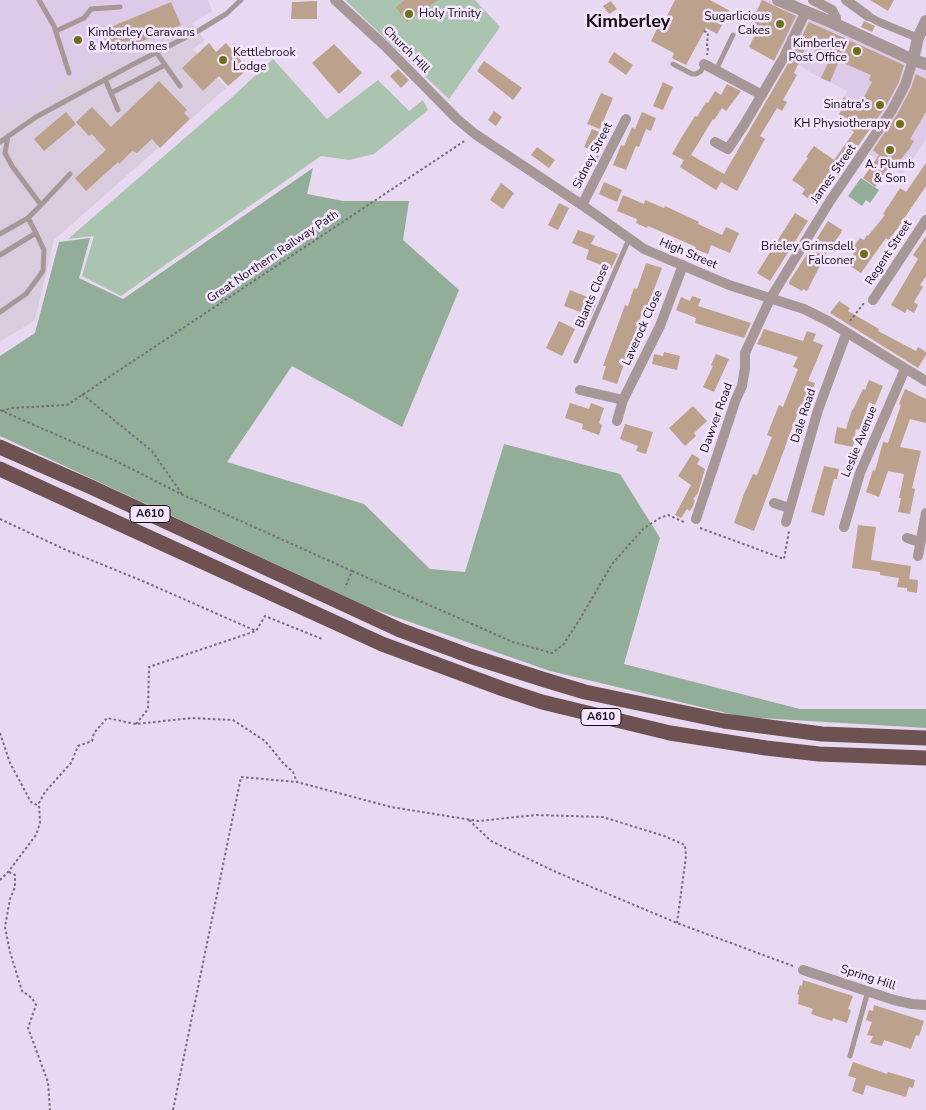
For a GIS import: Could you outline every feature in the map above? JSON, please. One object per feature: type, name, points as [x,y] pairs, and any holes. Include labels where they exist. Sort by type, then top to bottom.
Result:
[{"type":"highway","name":"A610","points":[[0,447],[400,630],[470,656],[545,680],[585,692],[724,721],[822,734],[926,738]]},
{"type":"highway","name":"A610","points":[[0,469],[382,644],[487,684],[542,702],[670,733],[766,748],[819,754],[926,758]]},
{"type":"street","name":"Church Hill","points":[[335,0],[386,46],[457,119]]},
{"type":"street","points":[[778,0],[806,11],[832,25],[926,64]]},
{"type":"street","points":[[813,0],[832,10],[836,18],[832,25]]},
{"type":"street","points":[[846,0],[879,22],[918,38]]},
{"type":"street","points":[[716,142],[728,149],[784,58],[806,11]]},
{"type":"street","points":[[913,60],[918,38],[926,21]]},
{"type":"street","name":"James Street","points":[[770,299],[830,201],[892,110],[905,85],[913,60]]},
{"type":"street","points":[[704,64],[762,95]]},
{"type":"street","name":"Sidney Street","points":[[582,205],[626,118]]},
{"type":"street","name":"High Street","points":[[457,119],[474,134],[582,205],[644,249],[729,286],[804,309],[926,381]]},
{"type":"street","name":"Regent Street","points":[[873,300],[926,220]]},
{"type":"street","name":"Laverock Close","points":[[617,421],[623,400],[660,326],[684,265]]},
{"type":"street","name":"Dawver Road","points":[[696,519],[742,386],[745,353],[770,299]]},
{"type":"street","name":"Dale Road","points":[[786,522],[818,410],[845,332]]},
{"type":"street","name":"Leslie Avenue","points":[[844,527],[860,473],[905,369]]},
{"type":"street","points":[[580,390],[623,400]]},
{"type":"street","points":[[774,503],[789,508]]},
{"type":"street","points":[[918,556],[926,513]]},
{"type":"street","points":[[908,538],[920,542]]},
{"type":"street","name":"Spring Hill","points":[[803,970],[912,1004],[926,1005]]},
{"type":"lane","points":[[39,0],[56,31],[70,73]]},
{"type":"lane","points":[[0,142],[36,117],[198,31],[226,14],[242,0]]},
{"type":"lane","points":[[56,31],[84,18],[91,10],[120,7]]},
{"type":"lane","points":[[716,70],[734,35]]},
{"type":"lane","points":[[816,56],[820,46]]},
{"type":"lane","points":[[156,52],[180,86]]},
{"type":"lane","points":[[673,64],[692,74],[701,71],[704,64]]},
{"type":"lane","points":[[111,93],[165,65]]},
{"type":"lane","points":[[105,79],[118,110]]},
{"type":"lane","points":[[8,136],[5,152],[12,166],[41,205]]},
{"type":"lane","points":[[0,234],[28,218],[70,174]]},
{"type":"lane","points":[[0,312],[26,294],[43,271],[44,250],[28,218]]},
{"type":"lane","points":[[0,255],[36,233]]},
{"type":"lane","name":"Blants Close","points":[[576,360],[629,238]]},
{"type":"lane","points":[[850,1056],[868,991]]},
{"type":"path","points":[[704,31],[708,33],[708,47],[704,64]]},
{"type":"path","name":"Great Northern Railway Path","points":[[1,410],[67,405],[474,134]]},
{"type":"path","points":[[845,332],[867,300],[873,300]]},
{"type":"path","points":[[82,394],[152,451],[182,495]]},
{"type":"path","points":[[1,410],[116,460],[182,495],[352,571],[513,642],[552,653],[563,645],[612,564],[644,528],[660,518],[668,516],[784,559],[791,523],[786,522]]},
{"type":"path","points":[[0,519],[64,549],[256,631]]},
{"type":"path","points":[[345,588],[352,571]]},
{"type":"path","points":[[136,724],[148,709],[149,667],[256,631],[265,616],[322,639]]},
{"type":"path","points":[[0,880],[36,836],[40,823],[39,802],[71,763],[78,746],[92,741],[94,734],[107,718],[136,724],[192,718],[233,720],[265,741],[293,772],[297,782]]},
{"type":"path","points":[[0,733],[10,763],[31,802],[39,806]]},
{"type":"path","points":[[173,1110],[241,777],[297,782],[391,807],[469,820],[478,821],[536,815],[603,817],[664,836],[684,845],[686,856],[676,923]]},
{"type":"path","points":[[469,820],[491,841],[556,872],[676,923],[803,970]]},
{"type":"path","points":[[8,871],[15,875],[5,928],[22,991],[32,998],[36,1005],[28,1028],[48,1082],[50,1110]]},
{"type":"shaded area","name":"Kimberley Caravans & Motorhomes","points":[[0,0],[208,0],[212,11],[192,23],[122,57],[24,103],[0,112]]},
{"type":"shaded area","points":[[762,0],[768,0],[926,68],[926,139],[902,175],[869,154],[883,132],[838,107],[848,91],[813,74],[790,59],[792,53],[781,50],[747,31]]},
{"type":"shaded area","points":[[192,23],[205,40],[193,49],[226,88],[54,240],[35,320],[0,342],[0,112],[24,103]]},
{"type":"green space","points":[[345,0],[475,0],[500,27],[449,99]]},
{"type":"green space","points":[[273,59],[327,119],[378,80],[409,111],[423,100],[428,110],[374,154],[349,160],[321,156],[121,296],[82,276],[94,236],[68,239],[230,99]]},
{"type":"green space","points":[[313,168],[307,194],[343,201],[409,201],[403,240],[459,290],[402,427],[292,366],[227,462],[364,504],[430,569],[465,572],[504,444],[620,474],[660,538],[624,664],[800,709],[926,709],[926,728],[743,717],[550,671],[370,608],[0,436],[0,356],[35,333],[59,242],[90,238],[79,278],[123,299]]},
{"type":"green space","points":[[861,178],[879,190],[870,203],[866,200],[862,206],[848,196]]},
{"type":"building","name":"Holy Trinity","points":[[405,0],[438,0],[407,22],[396,7]]},
{"type":"building","points":[[675,0],[710,0],[730,11],[717,34],[706,28],[686,65],[672,58],[674,53],[651,41],[659,25],[662,26]]},
{"type":"building","points":[[762,0],[796,16],[774,61],[749,47],[757,31],[749,27]]},
{"type":"building","points":[[870,0],[894,0],[888,11]]},
{"type":"building","points":[[317,1],[317,19],[291,19],[292,2]]},
{"type":"building","points":[[611,1],[617,9],[609,14],[603,6]]},
{"type":"building","points":[[171,2],[181,25],[111,54],[101,31]]},
{"type":"building","points":[[864,21],[875,26],[872,32],[861,27]]},
{"type":"building","points":[[809,22],[904,65],[899,82],[886,106],[817,205],[802,194],[805,189],[792,180],[814,146],[834,160],[854,132],[849,128],[853,122],[839,114],[842,109],[838,107],[844,97],[859,106],[872,82],[869,80],[871,75],[839,61],[830,82],[821,78],[830,59],[824,56],[828,49],[821,42],[816,44],[809,40],[794,73],[797,75],[783,100],[787,102],[782,111],[777,108],[760,136],[765,139],[737,191],[721,182],[716,190],[680,167],[684,160],[672,154],[695,116],[697,117],[706,102],[708,103],[715,91],[721,95],[727,84],[741,91],[726,111],[722,108],[713,119],[691,155],[724,174],[790,60]]},
{"type":"building","name":"Kettlebrook Lodge","points":[[209,43],[216,52],[226,43],[248,69],[228,86],[219,76],[203,91],[182,68]]},
{"type":"building","points":[[334,44],[362,73],[339,94],[312,63]]},
{"type":"building","points":[[614,52],[633,65],[626,75],[608,62]]},
{"type":"building","points":[[484,61],[522,88],[513,100],[477,71]]},
{"type":"building","points":[[398,69],[409,80],[401,88],[390,76]]},
{"type":"building","points":[[916,74],[926,79],[926,112],[910,139],[914,141],[909,149],[898,163],[894,160],[875,187],[863,178],[879,155],[873,150],[898,113]]},
{"type":"building","points":[[159,81],[187,110],[184,113],[190,119],[160,148],[152,139],[137,153],[132,151],[119,164],[118,162],[86,191],[75,178],[106,150],[92,134],[89,136],[76,122],[92,107],[111,127]]},
{"type":"building","points":[[663,82],[673,87],[663,110],[653,106]]},
{"type":"building","points":[[601,93],[613,98],[600,129],[587,124]]},
{"type":"building","points":[[494,111],[502,117],[496,126],[488,120]]},
{"type":"building","points":[[66,112],[76,124],[44,151],[34,139]]},
{"type":"building","points":[[642,112],[656,118],[651,131],[646,129],[639,147],[636,146],[626,170],[613,165],[621,145],[624,146],[632,127],[635,129]]},
{"type":"building","points":[[592,129],[604,134],[597,152],[584,147]]},
{"type":"building","points":[[537,147],[555,160],[549,168],[531,155]]},
{"type":"building","points":[[590,152],[599,156],[594,167],[585,163]]},
{"type":"building","points":[[926,163],[926,186],[889,240],[886,238],[861,273],[850,266],[854,260],[851,258],[857,248],[854,246],[860,238],[864,240],[868,236],[885,215],[883,214],[900,188],[906,192]]},
{"type":"building","points":[[604,182],[622,190],[617,202],[599,194]]},
{"type":"building","points":[[501,183],[514,193],[503,209],[490,200]]},
{"type":"building","points":[[623,195],[644,204],[645,200],[664,208],[665,206],[722,235],[726,227],[739,233],[730,253],[711,245],[708,254],[648,226],[647,228],[636,223],[637,219],[617,211]]},
{"type":"building","points":[[559,203],[569,208],[558,230],[548,225]]},
{"type":"building","points":[[795,213],[808,221],[770,281],[757,273]]},
{"type":"building","points":[[828,221],[842,230],[841,233],[827,252],[807,291],[803,289],[802,291],[789,284],[789,282]]},
{"type":"building","points":[[578,230],[595,236],[591,244],[618,254],[611,269],[586,259],[589,250],[572,243]]},
{"type":"building","points":[[926,236],[926,276],[920,285],[923,287],[914,302],[918,305],[914,313],[907,309],[905,313],[891,305],[918,259],[913,255]]},
{"type":"building","points":[[646,263],[662,268],[646,311],[643,310],[617,384],[602,379],[606,366],[603,366],[625,305],[628,306],[634,288],[637,289]]},
{"type":"building","points":[[570,290],[597,301],[591,316],[564,306]]},
{"type":"building","points":[[692,296],[701,299],[698,306],[751,323],[744,338],[695,323],[696,318],[676,310],[681,297],[690,301]]},
{"type":"building","points":[[839,301],[850,308],[848,311],[879,329],[878,331],[916,351],[918,347],[926,352],[918,368],[830,313]]},
{"type":"building","points":[[559,321],[575,329],[562,356],[546,348]]},
{"type":"building","points":[[764,329],[803,341],[807,331],[816,334],[813,341],[823,345],[808,381],[815,383],[806,406],[801,404],[754,531],[734,523],[744,494],[753,474],[757,475],[772,437],[767,435],[779,405],[783,407],[798,369],[793,367],[798,357],[757,344]]},
{"type":"building","points":[[664,352],[680,356],[677,370],[652,364],[654,354],[663,356]]},
{"type":"building","points":[[716,354],[729,359],[714,392],[703,387],[713,366],[711,365]]},
{"type":"building","points":[[869,380],[883,386],[875,405],[869,402],[860,430],[856,429],[853,447],[834,443],[837,427],[846,429],[852,410]]},
{"type":"building","points":[[905,389],[926,399],[926,423],[910,419],[900,447],[921,451],[912,488],[915,489],[910,514],[898,512],[904,474],[888,471],[879,497],[866,492],[873,470],[875,471],[883,442],[888,443]]},
{"type":"building","points":[[570,403],[589,409],[591,403],[604,408],[599,423],[602,425],[599,435],[582,429],[583,424],[565,418]]},
{"type":"building","points":[[693,406],[707,421],[694,433],[696,436],[685,446],[669,428]]},
{"type":"building","points":[[625,424],[653,432],[646,454],[636,451],[638,446],[620,439]]},
{"type":"building","points":[[692,454],[700,459],[697,464],[705,469],[698,493],[693,499],[695,500],[693,506],[690,511],[687,509],[681,518],[675,515],[691,485],[678,476]]},
{"type":"building","points":[[824,466],[839,469],[837,479],[834,479],[824,516],[811,512]]},
{"type":"building","points":[[858,525],[876,527],[871,560],[911,566],[909,579],[918,580],[917,593],[907,591],[907,588],[897,587],[899,578],[880,575],[880,572],[852,568]]},
{"type":"building","points":[[803,980],[853,996],[848,1009],[851,1010],[847,1023],[833,1018],[832,1021],[811,1014],[813,1009],[798,1004],[799,995],[797,994]]},
{"type":"building","points":[[874,1005],[924,1021],[919,1036],[916,1035],[911,1049],[884,1040],[882,1046],[870,1043],[873,1036],[867,1035],[872,1022],[866,1020],[869,1010],[873,1011]]},
{"type":"building","points":[[853,1062],[887,1074],[888,1072],[915,1080],[913,1088],[909,1087],[906,1097],[866,1085],[863,1095],[852,1091],[856,1078],[848,1076]]},
{"type":"place","name":"Holy Trinity","points":[[409,14]]},
{"type":"place","name":"Sugarlicious Cakes","points":[[780,24]]},
{"type":"place","name":"Kimberley Caravans & Motorhomes","points":[[78,40]]},
{"type":"place","name":"Kimberley Post Office","points":[[857,51]]},
{"type":"place","name":"Kettlebrook Lodge","points":[[223,60]]},
{"type":"place","name":"Sinatra's","points":[[880,105]]},
{"type":"place","name":"KH Physiotherapy","points":[[900,124]]},
{"type":"place","name":"A. Plumb & Son","points":[[890,150]]},
{"type":"place","name":"Brieley Grimsdell Falconer","points":[[864,254]]},
{"type":"district","name":"Kimberley","points":[[628,23]]}]
